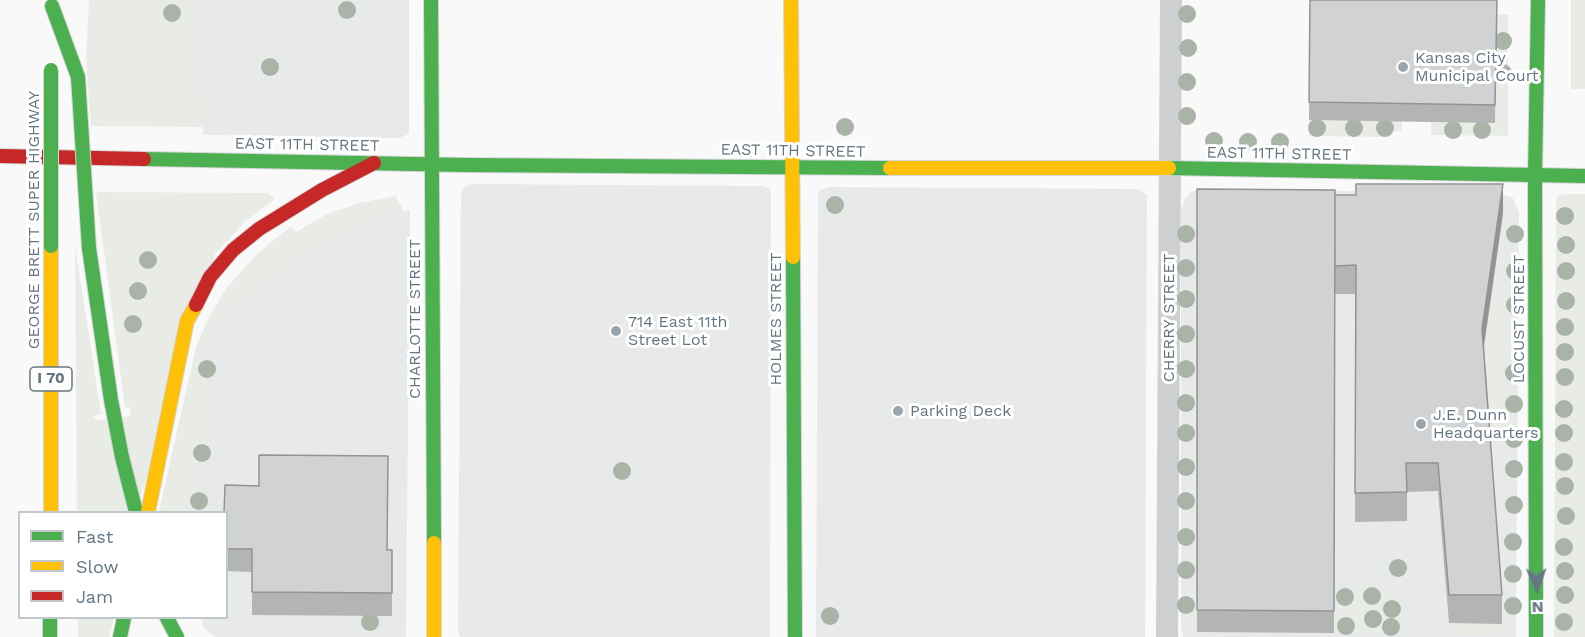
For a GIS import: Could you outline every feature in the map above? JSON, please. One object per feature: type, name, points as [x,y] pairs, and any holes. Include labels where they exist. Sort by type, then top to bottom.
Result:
[{"type":"main road","name":"CHARLOTTE STREET","points":[[431,0],[434,637]]},
{"type":"main road","name":"HOLMES STREET","points":[[791,0],[795,637]]},
{"type":"main road","name":"LOCUST STREET","points":[[1536,637],[1535,176],[1538,0]]},
{"type":"main road","name":"GEORGE BRETT SUPER HIGHWAY","points":[[51,511],[52,3]]},
{"type":"main road","points":[[52,3],[78,77],[89,248],[111,400],[136,511]]},
{"type":"main road","name":"EAST 11TH STREET","points":[[0,156],[792,168],[1169,168],[1585,176]]},
{"type":"main road","points":[[148,511],[187,321],[210,277],[233,250],[259,229],[322,190],[374,163]]},
{"type":"main road","points":[[50,619],[50,637]]},
{"type":"main road","points":[[120,637],[124,619]]},
{"type":"main road","points":[[168,619],[177,637]]},
{"type":"street","name":"CHERRY STREET","points":[[1167,637],[1171,0]]},
{"type":"shaded area","points":[[89,0],[202,0],[203,127],[91,126],[86,61]]},
{"type":"shaded area","points":[[202,0],[409,0],[409,132],[399,138],[203,135]]},
{"type":"shaded area","points":[[1571,0],[1585,0],[1585,89],[1571,89]]},
{"type":"shaded area","points":[[1497,14],[1508,15],[1508,136],[1431,135],[1431,121],[1495,123]]},
{"type":"shaded area","points":[[1309,120],[1402,121],[1402,131],[1384,131],[1384,137],[1309,136]]},
{"type":"shaded area","points":[[471,184],[761,186],[771,191],[770,637],[460,637],[458,631],[461,195],[463,188]]},
{"type":"shaded area","points":[[830,187],[1137,189],[1147,195],[1145,637],[816,637],[818,194],[822,189]]},
{"type":"shaded area","points":[[1200,189],[1497,193],[1513,198],[1519,213],[1516,637],[1183,637],[1181,627],[1181,211],[1184,200],[1191,192]]},
{"type":"shaded area","points":[[96,192],[269,193],[269,196],[275,199],[246,221],[215,254],[136,511],[77,511],[75,245],[101,414],[92,417],[98,420],[130,416],[131,407],[125,408]]},
{"type":"shaded area","points":[[1564,194],[1585,194],[1585,637],[1554,637],[1556,202],[1557,197]]},
{"type":"shaded area","points":[[396,196],[398,204],[401,203],[402,211],[379,213],[319,245],[293,261],[219,320],[204,348],[202,511],[159,511],[196,347],[208,319],[227,287],[257,254],[291,226],[296,232],[325,215],[359,203]]},
{"type":"shaded area","points":[[410,210],[406,637],[215,637],[202,626],[202,619],[228,619],[228,511],[202,511],[204,348],[207,340],[219,320],[293,261],[379,213]]},
{"type":"shaded area","points":[[1198,225],[1197,614],[1194,614],[1194,226]]},
{"type":"shaded area","points":[[1497,251],[1503,252],[1503,589],[1499,590],[1482,357]]},
{"type":"shaded area","points":[[1334,579],[1352,592],[1383,593],[1391,597],[1399,614],[1398,634],[1334,633]]},
{"type":"shaded area","points":[[78,619],[114,619],[109,637],[78,637]]},
{"type":"shaded area","points":[[1449,623],[1502,624],[1502,635],[1449,635]]},
{"type":"building","name":"Kansas City Municipal Court","points":[[1310,0],[1497,0],[1495,105],[1309,102]]},
{"type":"building","name":"J.E. Dunn Headquarters","points":[[1356,184],[1503,184],[1482,329],[1502,595],[1449,595],[1438,463],[1406,463],[1407,492],[1355,493],[1356,265],[1335,266],[1335,195],[1356,195]]},
{"type":"building","points":[[1197,189],[1335,190],[1334,611],[1197,610]]},
{"type":"building","points":[[259,455],[388,456],[387,550],[392,550],[392,593],[252,592],[252,549],[228,549],[228,511],[224,511],[225,485],[259,486]]},
{"type":"traffic: fast","points":[[431,0],[434,543]]},
{"type":"traffic: fast","points":[[1536,637],[1535,176],[1538,0]]},
{"type":"traffic: fast","points":[[52,6],[78,77]]},
{"type":"traffic: fast","points":[[51,70],[51,246]]},
{"type":"traffic: fast","points":[[78,77],[89,248]]},
{"type":"traffic: fast","points":[[144,159],[466,165],[890,168]]},
{"type":"traffic: fast","points":[[1169,168],[1585,176]]},
{"type":"traffic: fast","points":[[89,248],[111,400],[136,511]]},
{"type":"traffic: fast","points":[[793,257],[795,637]]},
{"type":"traffic: fast","points":[[50,619],[50,637]]},
{"type":"traffic: fast","points":[[120,637],[124,619]]},
{"type":"traffic: fast","points":[[168,619],[177,637]]},
{"type":"traffic: slow","points":[[791,0],[793,257]]},
{"type":"traffic: slow","points":[[890,168],[1169,168]]},
{"type":"traffic: slow","points":[[51,246],[51,511]]},
{"type":"traffic: slow","points":[[148,511],[187,321],[196,305]]},
{"type":"traffic: slow","points":[[434,543],[434,637]]},
{"type":"traffic: jam","points":[[0,156],[144,159]]},
{"type":"traffic: jam","points":[[196,305],[210,277],[233,250],[259,229],[322,190],[374,163]]},
{"type":"place","name":"Kansas City Municipal Court","points":[[1403,67]]},
{"type":"place","name":"714 East 11th Street Lot","points":[[616,331]]},
{"type":"place","name":"Parking Deck","points":[[898,411]]},
{"type":"place","name":"J.E. Dunn Headquarters","points":[[1421,424]]}]
